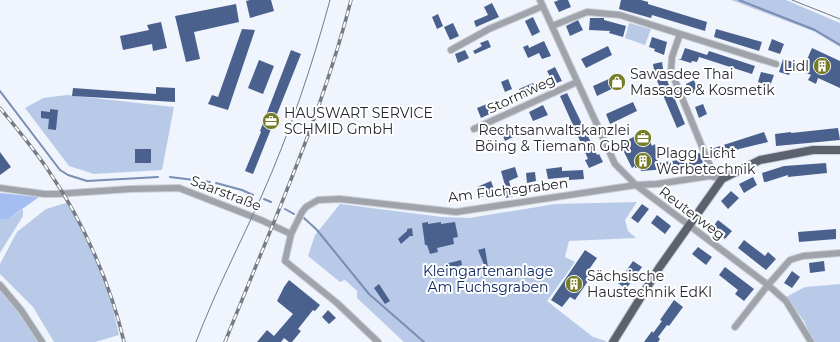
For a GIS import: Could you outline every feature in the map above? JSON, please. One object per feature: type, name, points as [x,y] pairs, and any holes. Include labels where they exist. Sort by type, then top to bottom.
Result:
[{"type":"main road","points":[[613,342],[659,268],[722,179],[760,160],[813,150],[840,150]]},
{"type":"street","name":"Reuterweg","points":[[541,3],[615,164],[636,186],[768,285],[786,301],[811,342]]},
{"type":"street","points":[[451,50],[541,3]]},
{"type":"street","points":[[552,26],[587,12],[620,15],[776,64]]},
{"type":"street","points":[[680,34],[672,57],[672,71],[712,171],[722,179]]},
{"type":"street","name":"Stormweg","points":[[474,129],[577,82]]},
{"type":"street","name":"Am Fuchsgraben","points":[[291,234],[302,212],[306,207],[318,200],[340,200],[456,212],[710,176],[722,179]]},
{"type":"street","name":"Saarstraße","points":[[0,188],[56,194],[130,189],[179,188],[262,220],[291,234]]},
{"type":"street","points":[[291,234],[285,261],[336,303],[378,342]]},
{"type":"street","points":[[735,327],[790,260],[802,256],[840,252]]},
{"type":"street","points":[[0,285],[21,310],[42,342]]},
{"type":"green space","points":[[731,0],[786,0],[840,23],[840,47],[813,31]]},
{"type":"green space","points":[[629,23],[651,29],[645,45],[625,38]]},
{"type":"green space","points":[[67,95],[174,107],[162,170],[94,174],[69,166],[25,108],[43,98]]},
{"type":"green space","points":[[69,202],[93,252],[109,292],[119,335],[95,342],[54,342],[33,307],[0,274],[0,264],[17,232],[46,209]]},
{"type":"green space","name":"Kleingartenanlage Am Fuchsgraben","points":[[637,202],[625,220],[628,231],[636,238],[569,241],[565,257],[575,262],[547,301],[593,337],[606,341],[605,342],[404,342],[357,298],[357,291],[345,280],[340,282],[308,256],[315,235],[340,204],[442,217],[469,218],[555,204]]},
{"type":"green space","points":[[23,209],[23,216],[0,253],[0,220],[8,219]]},
{"type":"green space","points":[[840,284],[840,342],[813,342],[804,321],[786,297],[805,287]]},
{"type":"green space","points":[[0,290],[19,309],[40,342],[0,342]]},
{"type":"shaded area","points":[[0,193],[39,197],[8,219],[0,220]]},
{"type":"building","points":[[271,0],[274,11],[250,18],[246,1]]},
{"type":"building","points":[[559,0],[568,0],[571,7],[559,12],[554,2]]},
{"type":"building","points":[[621,0],[641,0],[648,2],[648,4],[707,22],[705,31],[652,15],[651,18],[619,9]]},
{"type":"building","points":[[492,3],[499,17],[476,27],[474,21],[488,15],[484,7]]},
{"type":"building","points":[[236,4],[239,22],[194,32],[200,59],[186,62],[175,16]]},
{"type":"building","points":[[438,14],[443,26],[437,29],[432,17]]},
{"type":"building","points":[[533,17],[540,32],[532,36],[525,21]]},
{"type":"building","points":[[590,18],[604,18],[604,20],[626,26],[623,37],[609,33],[610,31],[589,30]]},
{"type":"building","points":[[578,20],[583,30],[570,36],[566,26]]},
{"type":"building","points":[[161,22],[167,48],[153,51],[152,44],[123,50],[120,36],[149,30],[147,25]]},
{"type":"building","points":[[453,23],[459,36],[450,40],[444,27]]},
{"type":"building","points":[[242,29],[255,30],[228,110],[208,104],[212,95],[218,97]]},
{"type":"building","points":[[716,29],[762,42],[759,51],[714,37]]},
{"type":"building","points":[[652,37],[667,42],[664,55],[649,47]]},
{"type":"building","points":[[772,39],[784,44],[780,54],[768,50]]},
{"type":"building","points":[[488,40],[491,47],[475,54],[473,51],[482,46],[480,43]]},
{"type":"building","points":[[544,41],[551,56],[542,59],[539,53],[528,58],[523,47],[528,45],[529,48]]},
{"type":"building","points":[[608,46],[612,55],[586,68],[581,59]]},
{"type":"building","points":[[685,48],[707,55],[709,51],[755,66],[752,74],[699,57],[697,62],[692,61],[691,63],[678,59],[681,59]]},
{"type":"building","name":"Lidl","points":[[812,48],[840,61],[840,88],[818,78],[816,84],[808,80],[811,75],[802,71]]},
{"type":"building","points":[[291,50],[301,54],[253,174],[245,171]]},
{"type":"building","points":[[465,50],[469,58],[458,63],[455,54]]},
{"type":"building","points":[[783,59],[793,62],[789,75],[779,72]]},
{"type":"building","points":[[259,60],[274,66],[263,94],[248,88]]},
{"type":"building","points":[[662,62],[665,81],[667,80],[685,124],[677,128],[655,76],[653,64]]},
{"type":"building","points":[[555,67],[562,81],[554,84],[547,71]]},
{"type":"building","points":[[761,72],[774,75],[770,86],[758,82]]},
{"type":"building","points":[[620,74],[624,83],[597,96],[593,86]]},
{"type":"building","points":[[508,79],[512,89],[505,92],[501,82]]},
{"type":"building","points":[[694,80],[698,91],[690,94],[686,84]]},
{"type":"building","points":[[533,83],[537,91],[523,98],[519,89]]},
{"type":"building","points":[[156,87],[175,88],[175,102],[72,96],[73,88],[156,94]]},
{"type":"building","points":[[567,93],[597,155],[599,154],[603,162],[589,168],[585,160],[588,159],[560,96]]},
{"type":"building","points":[[492,102],[496,111],[481,118],[477,108]]},
{"type":"building","points":[[633,102],[637,111],[610,124],[606,114]]},
{"type":"building","points":[[703,104],[707,114],[699,118],[695,107]]},
{"type":"building","points":[[543,105],[548,115],[533,121],[529,112]]},
{"type":"building","points":[[50,109],[58,110],[56,130],[48,129],[49,119],[41,118],[41,111],[50,112]]},
{"type":"building","points":[[508,125],[513,137],[505,141],[503,136],[501,137],[498,129]]},
{"type":"building","points":[[838,128],[840,140],[776,146],[775,134]]},
{"type":"building","points":[[646,131],[652,146],[655,144],[658,163],[686,159],[685,157],[700,153],[703,163],[668,171],[667,169],[641,171],[640,167],[635,168],[635,166],[632,168],[619,144]]},
{"type":"building","points":[[764,132],[768,142],[739,149],[714,159],[711,149]]},
{"type":"building","points":[[135,149],[151,149],[151,163],[135,163]]},
{"type":"building","points":[[0,152],[11,167],[0,175]]},
{"type":"building","points":[[826,163],[827,173],[788,177],[788,175],[764,182],[762,173],[784,166]]},
{"type":"building","points":[[515,167],[518,177],[509,181],[513,196],[506,198],[503,189],[506,189],[501,171]]},
{"type":"building","points":[[562,167],[562,171],[583,170],[584,179],[569,180],[569,177],[548,179],[546,169]]},
{"type":"building","points":[[535,172],[536,181],[527,183],[526,173]]},
{"type":"building","points":[[753,177],[757,185],[744,193],[739,184]]},
{"type":"building","points":[[491,181],[495,192],[481,197],[477,187]]},
{"type":"building","points":[[731,191],[739,198],[728,209],[721,201]]},
{"type":"building","points":[[642,204],[649,209],[638,223],[631,218]]},
{"type":"building","points":[[657,215],[671,226],[665,234],[651,223]]},
{"type":"building","points":[[718,220],[732,231],[725,239],[712,228]]},
{"type":"building","points":[[428,222],[428,224],[441,222],[441,224],[455,222],[458,237],[453,238],[454,244],[437,248],[438,252],[430,254],[427,245],[425,245],[422,223]]},
{"type":"building","points":[[412,228],[413,236],[410,236],[401,244],[398,239],[407,231],[407,229]]},
{"type":"building","points":[[836,229],[836,239],[799,242],[798,232]]},
{"type":"building","points":[[744,240],[765,256],[768,252],[776,259],[766,270],[738,248]]},
{"type":"building","points":[[698,247],[712,257],[706,265],[692,254]]},
{"type":"building","points":[[485,248],[488,267],[485,267],[478,250]]},
{"type":"building","name":"Sächsische Haustechnik EdKI","points":[[585,250],[597,258],[590,268],[595,271],[575,300],[570,297],[562,307],[551,300]]},
{"type":"building","points":[[461,260],[462,265],[447,269],[445,264]]},
{"type":"building","points":[[633,261],[642,267],[626,289],[618,283]]},
{"type":"building","points":[[824,261],[825,271],[810,273],[809,263]]},
{"type":"building","points":[[725,267],[754,289],[744,301],[735,294],[738,290],[719,275]]},
{"type":"building","points":[[792,271],[800,277],[792,288],[784,283]]},
{"type":"building","points":[[289,280],[320,305],[315,311],[313,310],[298,329],[301,331],[292,342],[289,342],[284,338],[281,342],[257,342],[267,330],[274,336],[293,314],[277,301]]},
{"type":"building","points":[[379,284],[390,301],[385,304],[374,288]]},
{"type":"building","points":[[674,300],[683,307],[669,326],[667,325],[658,337],[660,339],[658,342],[644,342],[662,321],[660,320]]},
{"type":"building","points":[[328,310],[336,318],[329,324],[322,317]]},
{"type":"waterway","points":[[739,0],[815,30],[840,45]]},
{"type":"waterway","points":[[0,91],[60,170],[68,175],[87,181],[158,177]]},
{"type":"waterway","points":[[170,177],[210,182]]},
{"type":"waterway","points":[[216,183],[242,190],[253,195]]},
{"type":"waterway","points":[[264,199],[271,202]]},
{"type":"waterway","points":[[285,209],[294,214]]},
{"type":"waterway","points":[[304,218],[317,230],[369,294],[424,342]]},
{"type":"tram line","points":[[196,342],[219,286],[262,195],[282,147],[308,74],[330,0]]},
{"type":"tram line","points":[[792,0],[840,19]]},
{"type":"railway","points":[[225,342],[310,130],[339,44],[351,0]]},
{"type":"railway","points":[[0,108],[44,164],[74,212],[104,276],[112,298],[124,342]]},
{"type":"place","name":"Lidl","points":[[822,66]]},
{"type":"place","name":"Sawasdee Thai Massage & Kosmetik","points":[[617,82]]},
{"type":"place","name":"HAUSWART SERVICE SCHMID GmbH","points":[[271,121]]},
{"type":"place","name":"Rechtsanwaltskanzlei Böing & Tiemann GbR","points":[[643,138]]},
{"type":"place","name":"Plagg Licht Werbetechnik","points":[[643,161]]},
{"type":"place","name":"Sächsische Haustechnik EdKI","points":[[574,284]]}]
